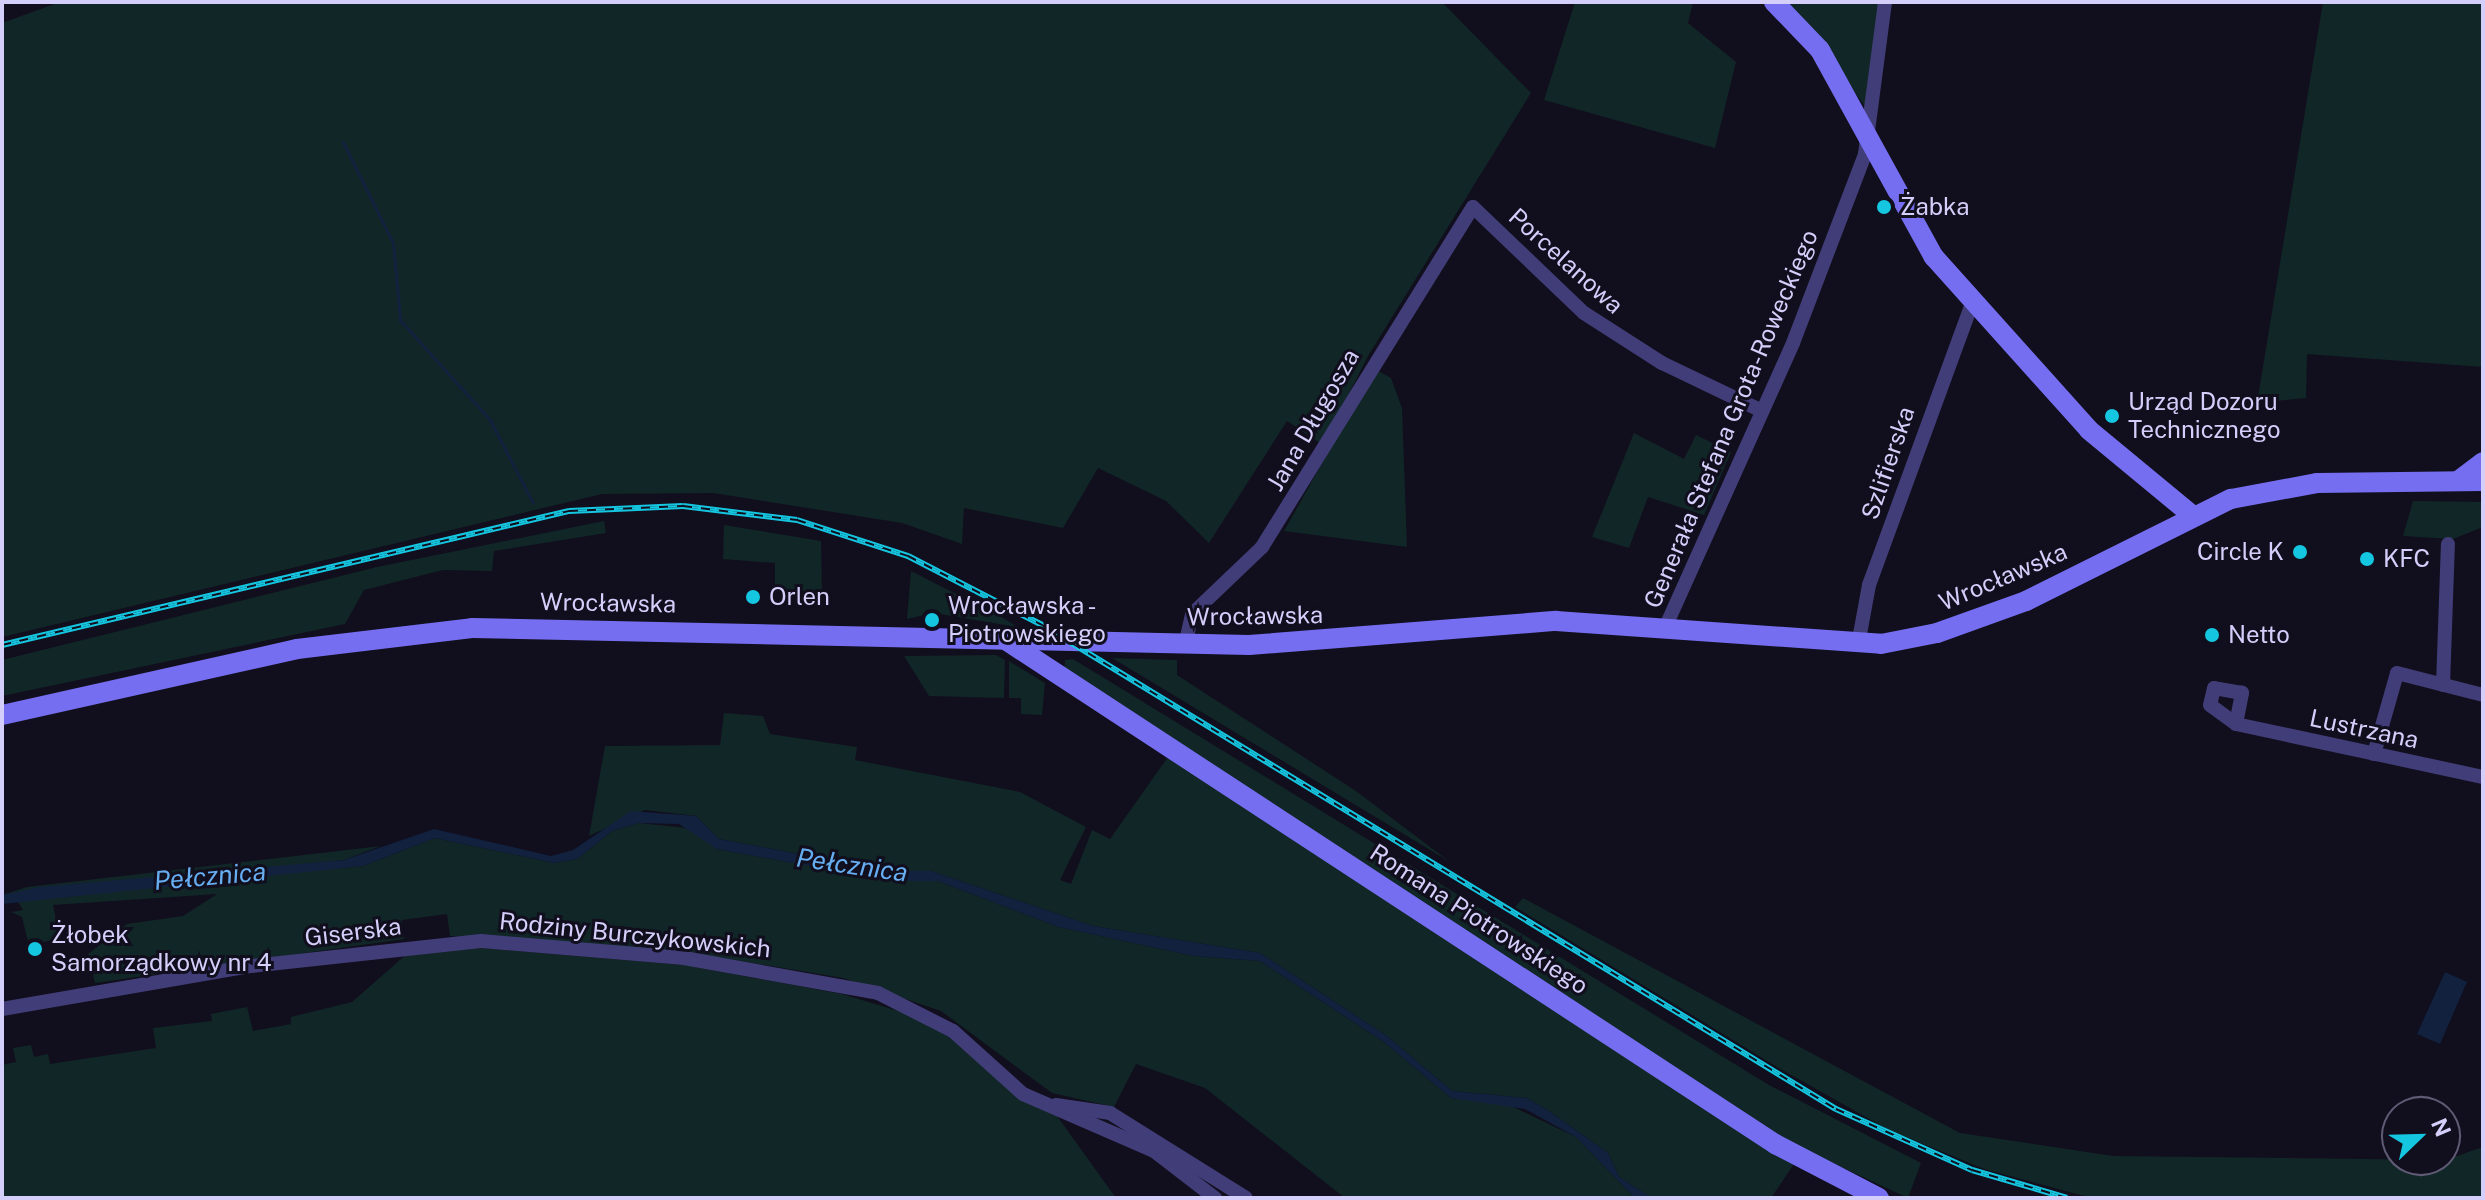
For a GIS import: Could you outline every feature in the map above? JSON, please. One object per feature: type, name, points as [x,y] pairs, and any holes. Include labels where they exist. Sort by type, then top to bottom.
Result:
[{"type":"main road","points":[[1774,2],[1820,50],[1934,257],[2089,430],[2193,516]]},
{"type":"main road","points":[[2458,481],[2483,462]]},
{"type":"main road","name":"Wrocławska","points":[[2,715],[297,649],[472,628],[1185,645],[1304,643],[1539,622],[1665,628],[1858,645],[1981,620],[2193,516],[2298,485],[2483,481]]},
{"type":"main road","name":"Romana Piotrowskiego","points":[[1007,641],[1055,677],[1775,1144],[1879,1198]]},
{"type":"main road","points":[[1041,642],[1055,677]]},
{"type":"street","name":"Generała Stefana Grota-Roweckiego","points":[[1665,628],[1798,330],[1869,138],[1885,2]]},
{"type":"street","name":"Porcelanowa","points":[[1473,207],[1584,313],[1662,363],[1760,410]]},
{"type":"street","name":"Jana Długosza","points":[[1185,645],[1192,614],[1262,547],[1473,207]]},
{"type":"street","name":"Szlifierska","points":[[1858,645],[1869,585],[1973,301]]},
{"type":"street","points":[[2443,685],[2448,544]]},
{"type":"street","points":[[2374,754],[2397,673],[2483,695]]},
{"type":"street","name":"Lustrzana","points":[[2236,724],[2483,777]]},
{"type":"street","name":"Rodziny Burczykowskich","points":[[425,946],[481,941],[684,958],[844,983],[953,1031],[1006,1081],[1042,1102],[1154,1151],[1215,1198]]},
{"type":"street","name":"Giserska","points":[[2,1009],[251,966],[425,946]]},
{"type":"street","name":"Rodziny Burczykowskich","points":[[1042,1102],[1110,1113],[1246,1198]]},
{"type":"green space","points":[[60,2],[1442,2],[1531,93],[1368,356],[1323,445],[1287,421],[1209,543],[1166,501],[1098,468],[1063,528],[964,508],[962,544],[902,523],[713,493],[602,494],[2,637],[2,23]]},
{"type":"green space","points":[[1575,2],[1693,2],[1688,23],[1736,62],[1715,148],[1544,100]]},
{"type":"green space","points":[[1880,2],[1867,109],[1788,3]]},
{"type":"green space","points":[[2323,2],[2483,2],[2483,367],[2307,354],[2306,398],[2257,403]]},
{"type":"green space","points":[[1375,369],[1391,378],[1402,408],[1407,547],[1284,531]]},
{"type":"green space","points":[[1634,433],[1684,459],[1696,435],[1731,452],[1704,515],[1648,497],[1629,548],[1592,537]]},
{"type":"green space","points":[[2413,501],[2483,502],[2483,527],[2453,539],[2403,536]]},
{"type":"green space","points":[[604,521],[606,533],[494,551],[492,571],[443,570],[364,590],[345,624],[2,696],[2,660],[377,567]]},
{"type":"green space","points":[[724,525],[821,541],[822,593],[775,590],[775,563],[723,559]]},
{"type":"green space","points":[[911,571],[1017,627],[934,613],[907,619]]},
{"type":"green space","points":[[996,655],[1005,660],[1004,698],[929,696],[904,656]]},
{"type":"green space","points":[[1112,658],[1177,660],[1177,675],[1356,791],[1450,862]]},
{"type":"green space","points":[[1073,659],[1769,1085],[1921,1163],[1908,1198],[1779,1138],[1064,673],[1065,660]]},
{"type":"green space","points":[[1009,661],[1045,683],[1042,715],[1021,714],[1021,698],[1009,698]]},
{"type":"green space","points":[[724,713],[763,716],[770,734],[857,747],[855,760],[1020,792],[1086,827],[1060,880],[1071,884],[1092,830],[1110,839],[1168,757],[1794,1164],[1771,1198],[1652,1198],[1619,1177],[1608,1153],[1549,1111],[1527,1098],[1452,1091],[1387,1036],[1260,953],[1093,926],[931,871],[889,871],[719,839],[696,816],[645,810],[589,836],[605,746],[720,745]]},
{"type":"green space","points":[[639,823],[696,829],[717,849],[891,881],[938,881],[1059,927],[1194,956],[1260,961],[1384,1042],[1451,1098],[1501,1101],[1576,1137],[1635,1198],[1345,1198],[1205,1088],[1136,1064],[1114,1107],[1052,1093],[941,1011],[843,978],[686,952],[450,936],[447,914],[402,920],[404,939],[95,983],[88,954],[127,924],[183,916],[217,894],[53,905],[60,938],[29,946],[22,917],[11,912],[23,910],[17,900],[41,894],[363,866],[435,838],[554,863],[577,859],[612,831]]},
{"type":"green space","points":[[381,846],[344,860],[2,895],[27,887]]},
{"type":"green space","points":[[1523,898],[1960,1133],[2113,1156],[2381,1159],[2381,1176],[2461,1176],[2461,1155],[2483,1147],[2483,1198],[2092,1198],[1984,1169],[1887,1129],[1777,1067],[1515,907]]},
{"type":"green space","points":[[481,948],[684,965],[842,994],[935,1022],[1052,1109],[1116,1198],[2,1198],[2,1065],[16,1062],[13,1048],[31,1045],[34,1057],[48,1054],[50,1064],[156,1048],[153,1028],[212,1021],[211,1014],[247,1007],[253,1031],[291,1024],[291,1017],[352,1002],[409,952]]},
{"type":"water","name":"Pełcznica","points":[[631,811],[696,816],[719,839],[889,871],[931,871],[1093,926],[1260,953],[1387,1036],[1452,1091],[1527,1098],[1549,1111],[1608,1153],[1619,1177],[1652,1198],[1635,1198],[1576,1137],[1525,1109],[1451,1098],[1384,1042],[1260,961],[1194,956],[1059,927],[938,881],[891,881],[717,849],[679,824],[639,823],[612,831],[577,859],[554,863],[435,838],[363,866],[2,904],[2,895],[40,887],[344,860],[434,829],[551,856],[573,850]]},
{"type":"water","points":[[2445,972],[2467,982],[2440,1044],[2417,1034]]},
{"type":"waterway","points":[[343,142],[393,243],[400,320],[490,420],[533,503]]},
{"type":"railway","points":[[2,645],[569,511],[683,506],[797,520],[908,556],[1042,625],[1836,1109],[1972,1170],[2067,1198]]},
{"type":"place","name":"Żabka","points":[[1884,207]]},
{"type":"place","name":"Urząd Dozoru Technicznego","points":[[2112,416]]},
{"type":"place","name":"Circle K","points":[[2300,552]]},
{"type":"place","name":"KFC","points":[[2367,559]]},
{"type":"place","name":"Orlen","points":[[753,597]]},
{"type":"place","name":"Wrocławska - Piotrowskiego","points":[[932,620]]},
{"type":"place","name":"Netto","points":[[2212,635]]},
{"type":"place","name":"Żłobek Samorządkowy nr 4","points":[[35,949]]}]
